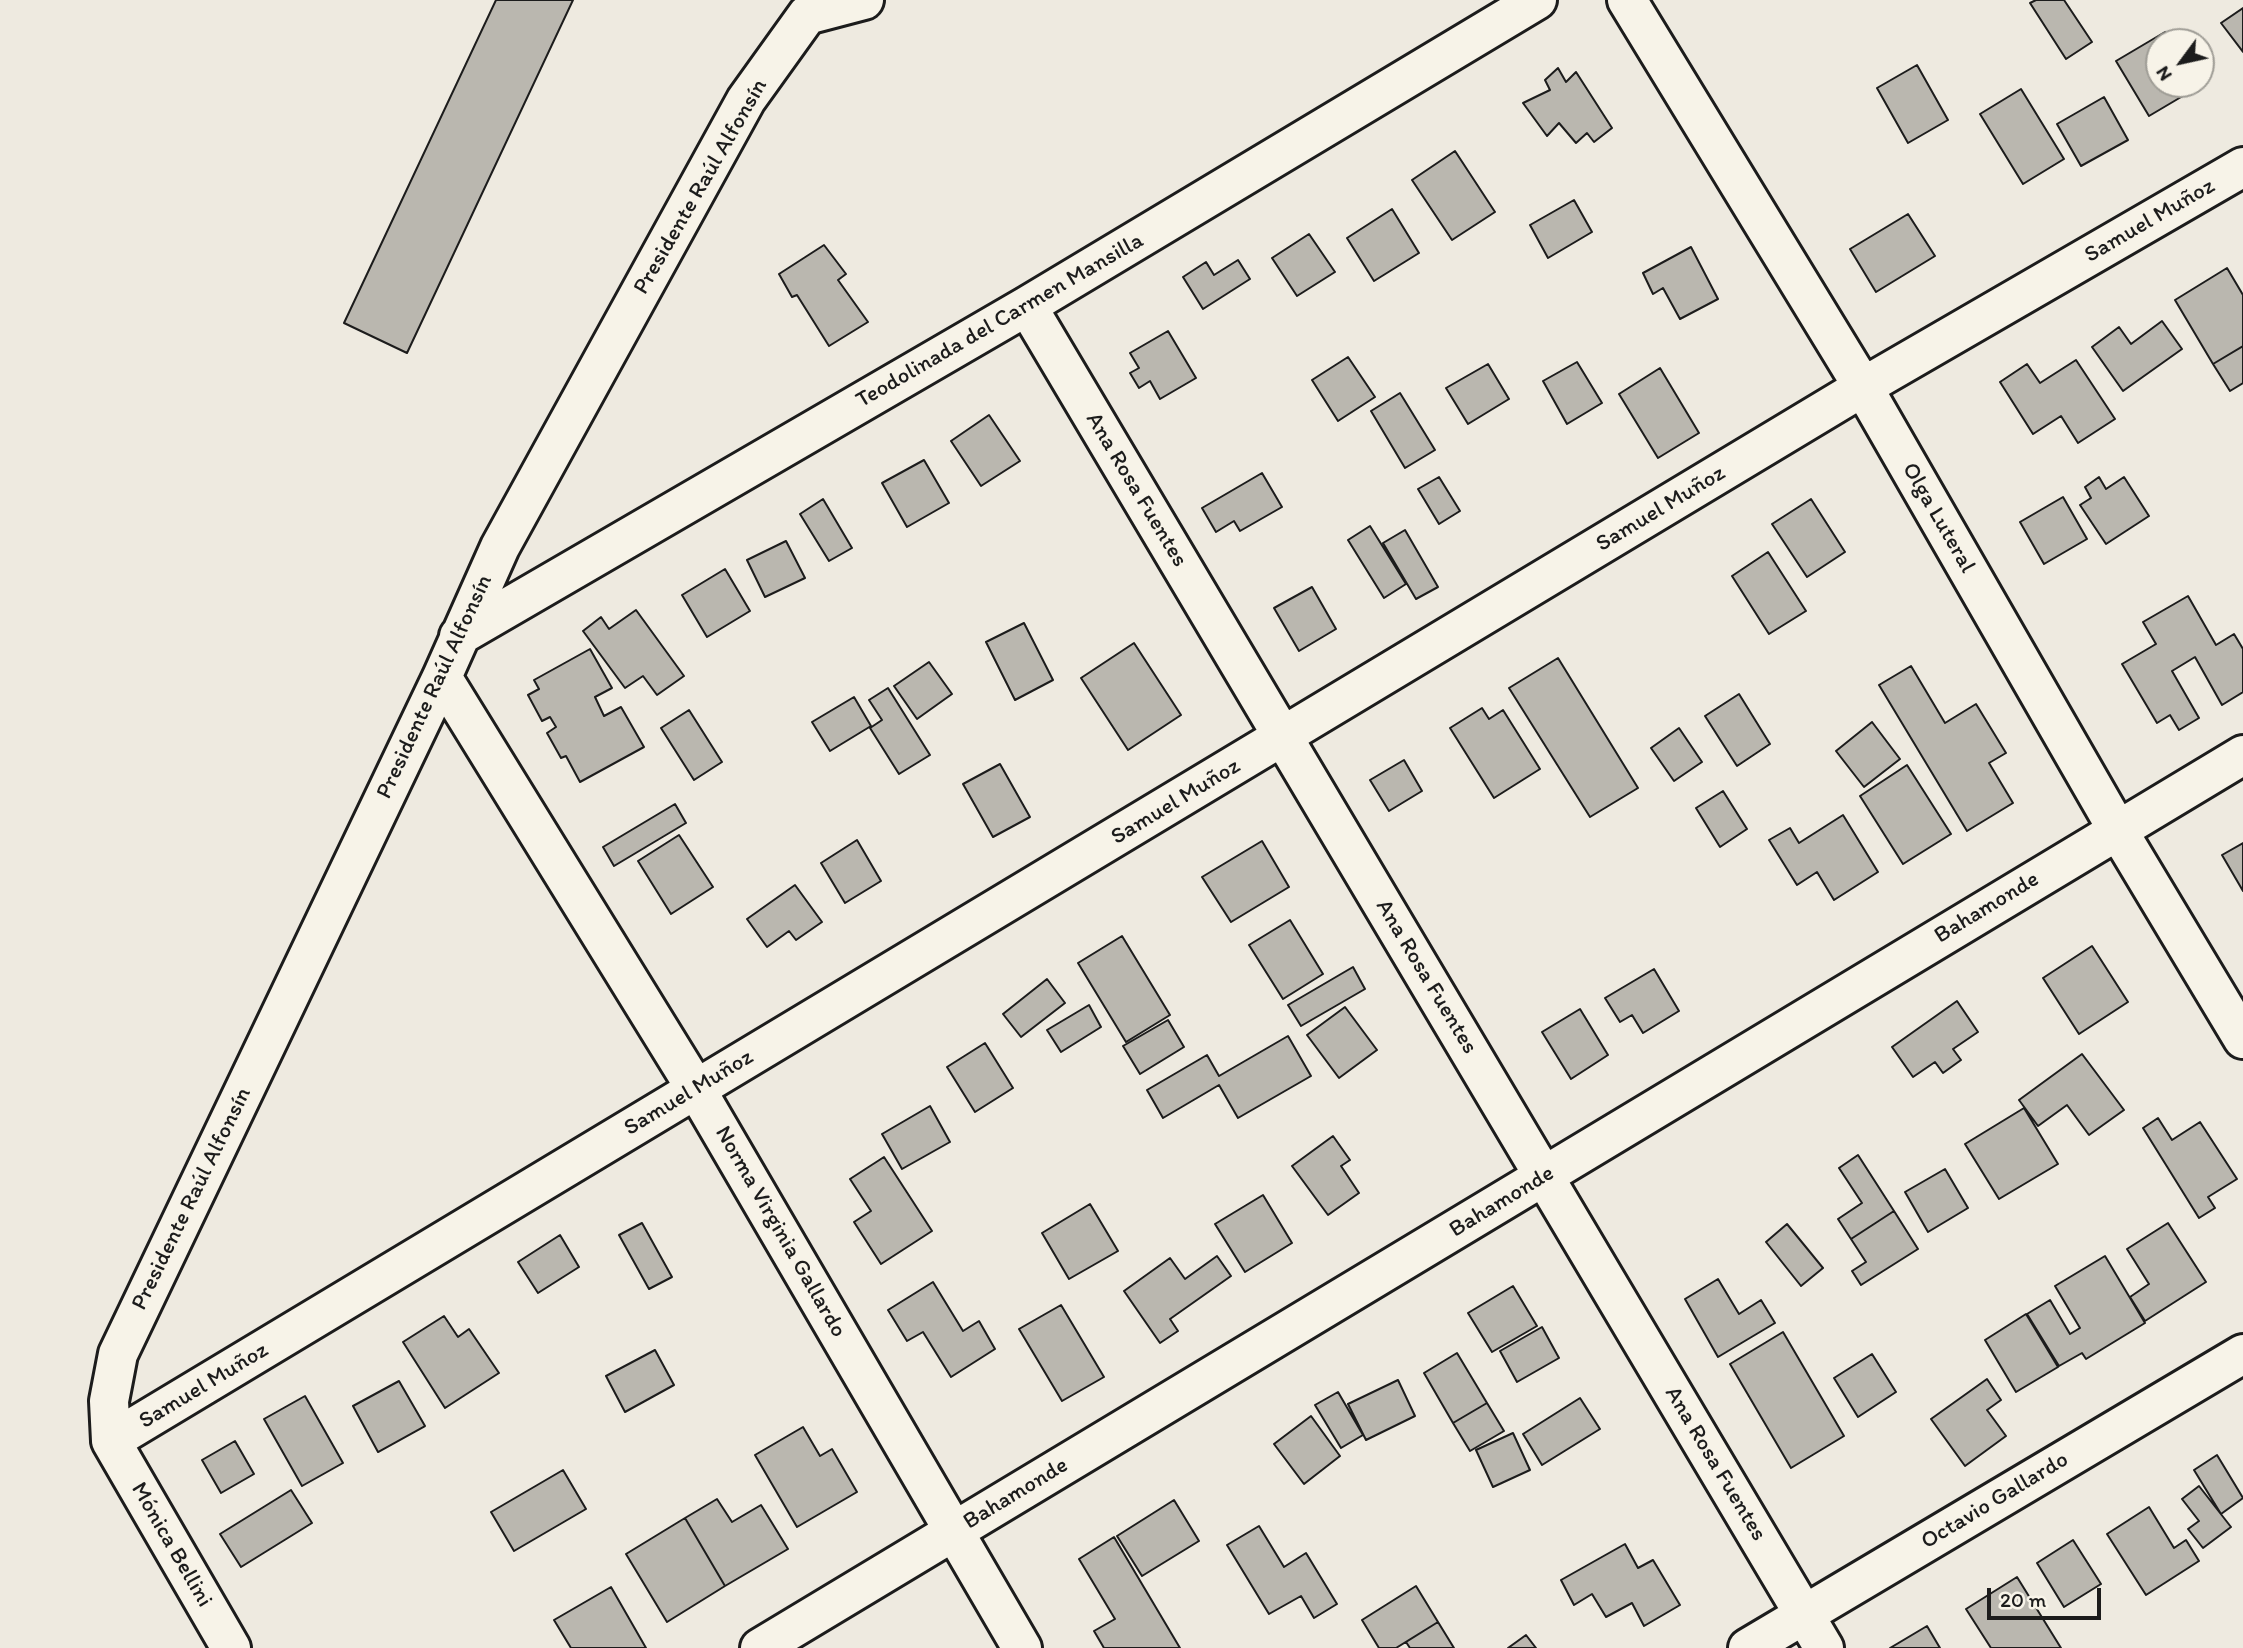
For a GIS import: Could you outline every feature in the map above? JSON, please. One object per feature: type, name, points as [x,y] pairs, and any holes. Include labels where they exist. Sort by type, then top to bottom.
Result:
[{"type":"street","name":"Presidente Raúl Alfonsín","points":[[111,1441],[108,1401],[118,1354],[442,677],[500,547],[740,112],[813,8],[864,0]]},
{"type":"street","name":"Teodolinada del Carmen Mansilla","points":[[459,636],[1027,306],[1537,0]]},
{"type":"street","name":"Olga Luteral","points":[[1627,0],[1863,387],[2117,829],[2243,1039]]},
{"type":"street","name":"Samuel Muñoz","points":[[111,1441],[1863,387],[2243,167]]},
{"type":"street","name":"Ana Rosa Fuentes","points":[[1027,306],[1824,1648]]},
{"type":"street","name":"Norma Virginia Gallardo","points":[[442,677],[696,1089],[956,1530],[1022,1648]]},
{"type":"street","name":"Bahamonde","points":[[760,1648],[2243,755]]},
{"type":"street","name":"Octavio Gallardo","points":[[1748,1648],[2243,1354]]},
{"type":"street","name":"Mónica Bellini","points":[[111,1441],[231,1648]]},
{"type":"building","points":[[496,0],[573,0],[407,353],[344,323]]},
{"type":"building","points":[[2036,0],[2064,0],[2092,42],[2066,59],[2030,3]]},
{"type":"building","points":[[2243,8],[2243,52],[2221,23]]},
{"type":"building","points":[[2145,44],[2145,98],[2179,98],[2149,116],[2116,61]]},
{"type":"building","points":[[1917,65],[1948,120],[1908,143],[1877,88]]},
{"type":"building","points":[[1558,68],[1566,82],[1576,72],[1612,128],[1594,142],[1587,133],[1576,143],[1559,123],[1547,136],[1523,103],[1550,90],[1545,80]]},
{"type":"building","points":[[2021,89],[2064,159],[2023,184],[1980,114]]},
{"type":"building","points":[[2104,97],[2128,140],[2081,166],[2057,124]]},
{"type":"building","points":[[1455,151],[1495,212],[1452,240],[1412,180]]},
{"type":"building","points":[[1574,200],[1592,232],[1548,258],[1530,225]]},
{"type":"building","points":[[1392,209],[1419,253],[1374,281],[1347,238]]},
{"type":"building","points":[[1908,214],[1935,256],[1876,292],[1850,249]]},
{"type":"building","points":[[1309,234],[1335,272],[1297,296],[1272,258]]},
{"type":"building","points":[[824,245],[846,274],[838,280],[868,322],[829,346],[797,295],[792,297],[779,274]]},
{"type":"building","points":[[1691,247],[1718,299],[1680,319],[1663,288],[1653,294],[1643,273]]},
{"type":"building","points":[[1238,260],[1250,279],[1203,309],[1183,277],[1206,262],[1214,275]]},
{"type":"building","points":[[2227,268],[2243,295],[2243,346],[2213,364],[2175,300]]},
{"type":"building","points":[[2162,321],[2182,349],[2123,391],[2092,347],[2119,327],[2131,344]]},
{"type":"building","points":[[1168,331],[1196,378],[1160,399],[1150,381],[1139,388],[1130,373],[1139,368],[1130,353]]},
{"type":"building","points":[[2243,346],[2243,383],[2230,391],[2213,364]]},
{"type":"building","points":[[1348,357],[1375,397],[1338,421],[1312,380]]},
{"type":"building","points":[[2076,360],[2115,419],[2078,443],[2061,416],[2033,434],[2000,382],[2027,364],[2040,383]]},
{"type":"building","points":[[1577,362],[1602,403],[1567,424],[1543,381]]},
{"type":"building","points":[[1488,364],[1509,399],[1468,424],[1446,388]]},
{"type":"building","points":[[1660,368],[1699,433],[1658,458],[1619,394]]},
{"type":"building","points":[[1400,393],[1435,450],[1405,468],[1371,411]]},
{"type":"building","points":[[989,415],[1020,461],[981,486],[951,441]]},
{"type":"building","points":[[924,460],[949,503],[907,527],[882,483]]},
{"type":"building","points":[[1262,473],[1282,507],[1240,531],[1234,521],[1216,532],[1202,508]]},
{"type":"building","points":[[1439,477],[1460,511],[1439,524],[1418,489]]},
{"type":"building","points":[[2099,477],[2106,489],[2124,477],[2149,516],[2106,544],[2080,505],[2091,498],[2085,487]]},
{"type":"building","points":[[2063,497],[2087,539],[2044,564],[2020,522]]},
{"type":"building","points":[[823,499],[852,548],[829,561],[800,514]]},
{"type":"building","points":[[1811,499],[1845,552],[1807,577],[1772,524]]},
{"type":"building","points":[[1370,526],[1406,584],[1384,598],[1348,540]]},
{"type":"building","points":[[1405,530],[1438,587],[1416,599],[1383,543]]},
{"type":"building","points":[[786,541],[805,578],[765,597],[747,560]]},
{"type":"building","points":[[1768,552],[1806,611],[1769,634],[1732,576]]},
{"type":"building","points":[[725,569],[750,611],[707,637],[682,595]]},
{"type":"building","points":[[1312,587],[1336,629],[1299,651],[1274,608]]},
{"type":"building","points":[[2188,596],[2216,645],[2234,634],[2243,649],[2243,692],[2222,705],[2195,657],[2172,671],[2199,718],[2179,730],[2170,715],[2157,723],[2122,664],[2156,644],[2143,622]]},
{"type":"building","points":[[636,610],[684,676],[657,695],[643,676],[625,688],[583,631],[601,617],[609,629]]},
{"type":"building","points":[[1024,623],[1053,680],[1015,700],[986,642]]},
{"type":"building","points":[[1134,643],[1181,715],[1128,750],[1081,678]]},
{"type":"building","points":[[590,649],[612,688],[595,697],[604,716],[621,707],[644,747],[580,782],[566,756],[561,758],[547,733],[556,727],[550,717],[542,721],[528,695],[539,689],[534,680]]},
{"type":"building","points":[[1558,658],[1638,788],[1590,817],[1509,688]]},
{"type":"building","points":[[929,662],[952,694],[917,719],[894,686]]},
{"type":"building","points":[[1911,666],[1945,723],[1976,704],[2006,753],[1989,763],[2013,803],[1967,831],[1879,685]]},
{"type":"building","points":[[888,688],[930,755],[899,774],[870,728],[882,720],[869,700]]},
{"type":"building","points":[[1739,694],[1770,744],[1737,766],[1705,716]]},
{"type":"building","points":[[854,697],[871,726],[830,751],[812,722]]},
{"type":"building","points":[[1482,708],[1489,719],[1503,710],[1540,769],[1494,798],[1450,728]]},
{"type":"building","points":[[689,710],[722,762],[694,780],[661,728]]},
{"type":"building","points":[[1872,722],[1900,759],[1864,787],[1836,751]]},
{"type":"building","points":[[1679,728],[1702,762],[1674,781],[1651,748]]},
{"type":"building","points":[[1404,760],[1422,791],[1389,811],[1370,780]]},
{"type":"building","points":[[1000,764],[1030,817],[993,837],[963,784]]},
{"type":"building","points":[[1907,765],[1951,834],[1903,864],[1860,796]]},
{"type":"building","points":[[1723,791],[1747,829],[1720,847],[1696,808]]},
{"type":"building","points":[[675,804],[686,823],[614,866],[603,847]]},
{"type":"building","points":[[1843,815],[1878,872],[1834,900],[1817,872],[1797,885],[1769,840],[1790,828],[1799,843]]},
{"type":"building","points":[[679,835],[713,887],[671,914],[638,861]]},
{"type":"building","points":[[857,840],[881,881],[845,903],[821,863]]},
{"type":"building","points":[[1262,841],[1289,887],[1231,922],[1202,877]]},
{"type":"building","points":[[2243,843],[2243,891],[2222,855]]},
{"type":"building","points":[[795,885],[822,922],[796,940],[789,931],[767,947],[747,919]]},
{"type":"building","points":[[1290,920],[1323,974],[1283,999],[1249,945]]},
{"type":"building","points":[[1122,936],[1170,1015],[1126,1042],[1078,963]]},
{"type":"building","points":[[2092,946],[2128,1002],[2079,1034],[2043,978]]},
{"type":"building","points":[[1353,967],[1365,989],[1301,1026],[1288,1005]]},
{"type":"building","points":[[1654,969],[1679,1011],[1643,1033],[1632,1015],[1620,1022],[1605,998]]},
{"type":"building","points":[[1047,979],[1065,1003],[1021,1037],[1003,1014]]},
{"type":"building","points":[[1957,1001],[1978,1032],[1953,1049],[1961,1060],[1943,1073],[1935,1062],[1913,1077],[1892,1047]]},
{"type":"building","points":[[1089,1005],[1101,1027],[1061,1052],[1047,1030]]},
{"type":"building","points":[[1345,1007],[1377,1050],[1339,1078],[1307,1035]]},
{"type":"building","points":[[1580,1009],[1608,1055],[1571,1079],[1542,1032]]},
{"type":"building","points":[[1168,1020],[1184,1047],[1140,1074],[1123,1046]]},
{"type":"building","points":[[1288,1036],[1311,1076],[1238,1118],[1219,1085],[1163,1118],[1147,1090],[1207,1055],[1219,1076]]},
{"type":"building","points":[[985,1043],[1013,1088],[975,1112],[947,1067]]},
{"type":"building","points":[[2082,1054],[2124,1110],[2089,1135],[2067,1105],[2038,1126],[2019,1100]]},
{"type":"building","points":[[930,1106],[950,1142],[902,1169],[882,1134]]},
{"type":"building","points":[[2024,1108],[2058,1164],[1999,1199],[1965,1144]]},
{"type":"building","points":[[2158,1118],[2172,1140],[2200,1122],[2237,1179],[2208,1197],[2215,1208],[2199,1218],[2143,1128]]},
{"type":"building","points":[[1333,1136],[1350,1160],[1341,1166],[1359,1193],[1328,1215],[1292,1166]]},
{"type":"building","points":[[1858,1155],[1894,1211],[1851,1239],[1838,1219],[1862,1203],[1839,1168]]},
{"type":"building","points":[[884,1157],[932,1231],[881,1264],[854,1222],[871,1211],[850,1179]]},
{"type":"building","points":[[1945,1169],[1968,1208],[1928,1232],[1905,1192]]},
{"type":"building","points":[[1263,1195],[1292,1243],[1245,1272],[1215,1224]]},
{"type":"building","points":[[1090,1204],[1118,1251],[1069,1279],[1042,1233]]},
{"type":"building","points":[[1894,1211],[1918,1249],[1861,1285],[1852,1271],[1866,1262],[1851,1239]]},
{"type":"building","points":[[642,1223],[672,1277],[649,1289],[619,1235]]},
{"type":"building","points":[[2168,1223],[2206,1282],[2145,1321],[2130,1297],[2149,1284],[2127,1249]]},
{"type":"building","points":[[1787,1224],[1823,1268],[1801,1286],[1766,1242]]},
{"type":"building","points":[[560,1235],[579,1267],[538,1293],[518,1262]]},
{"type":"building","points":[[1217,1256],[1231,1276],[1170,1319],[1178,1331],[1160,1343],[1124,1291],[1170,1258],[1185,1279]]},
{"type":"building","points":[[2105,1256],[2145,1323],[2086,1359],[2082,1353],[2059,1366],[2027,1314],[2050,1300],[2070,1334],[2080,1328],[2055,1286]]},
{"type":"building","points":[[1718,1279],[1739,1314],[1761,1300],[1775,1323],[1718,1357],[1685,1299]]},
{"type":"building","points":[[933,1282],[963,1331],[979,1321],[995,1349],[951,1377],[923,1332],[907,1341],[888,1310]]},
{"type":"building","points":[[1513,1286],[1537,1326],[1492,1352],[1468,1313]]},
{"type":"building","points":[[1061,1305],[1104,1377],[1062,1401],[1019,1329]]},
{"type":"building","points":[[2026,1314],[2058,1367],[2016,1392],[1985,1340]]},
{"type":"building","points":[[444,1316],[458,1337],[469,1329],[499,1373],[445,1408],[403,1342]]},
{"type":"building","points":[[1542,1327],[1559,1358],[1517,1382],[1500,1351]]},
{"type":"building","points":[[1783,1332],[1844,1436],[1791,1468],[1730,1364]]},
{"type":"building","points":[[655,1350],[674,1385],[625,1412],[606,1376]]},
{"type":"building","points":[[1457,1353],[1487,1403],[1453,1423],[1424,1373]]},
{"type":"building","points":[[1872,1354],[1896,1392],[1858,1417],[1834,1378]]},
{"type":"building","points":[[1987,1379],[2001,1400],[1987,1410],[2006,1436],[1965,1466],[1931,1419]]},
{"type":"building","points":[[1398,1380],[1415,1416],[1366,1440],[1348,1404]]},
{"type":"building","points":[[399,1381],[425,1426],[378,1452],[353,1406]]},
{"type":"building","points":[[1338,1392],[1363,1435],[1341,1448],[1315,1405]]},
{"type":"building","points":[[305,1396],[343,1463],[302,1486],[264,1419]]},
{"type":"building","points":[[1580,1398],[1600,1429],[1542,1465],[1523,1434]]},
{"type":"building","points":[[1487,1403],[1504,1431],[1470,1451],[1453,1423]]},
{"type":"building","points":[[1311,1416],[1340,1456],[1304,1484],[1274,1444]]},
{"type":"building","points":[[803,1427],[820,1456],[832,1449],[857,1492],[797,1527],[755,1455]]},
{"type":"building","points":[[1513,1433],[1530,1470],[1493,1487],[1476,1450]]},
{"type":"building","points":[[235,1441],[254,1474],[221,1493],[202,1460]]},
{"type":"building","points":[[2217,1455],[2243,1498],[2221,1514],[2194,1470]]},
{"type":"building","points":[[563,1470],[586,1509],[514,1551],[491,1512]]},
{"type":"building","points":[[2199,1486],[2231,1527],[2203,1548],[2188,1529],[2199,1521],[2182,1499]]},
{"type":"building","points":[[291,1490],[312,1523],[241,1567],[220,1534]]},
{"type":"building","points":[[717,1499],[732,1522],[761,1505],[788,1549],[725,1586],[685,1518]]},
{"type":"building","points":[[1174,1500],[1199,1541],[1142,1576],[1117,1536]]},
{"type":"building","points":[[2149,1507],[2174,1548],[2186,1540],[2199,1561],[2146,1595],[2107,1534]]},
{"type":"building","points":[[685,1518],[725,1586],[667,1622],[626,1554]]},
{"type":"building","points":[[1259,1526],[1284,1567],[1306,1553],[1337,1604],[1314,1618],[1301,1596],[1269,1614],[1227,1545]]},
{"type":"building","points":[[1114,1537],[1180,1648],[1104,1648],[1094,1631],[1115,1619],[1079,1559]]},
{"type":"building","points":[[2073,1540],[2101,1584],[2064,1607],[2037,1563]]},
{"type":"building","points":[[1625,1544],[1638,1568],[1653,1560],[1680,1605],[1644,1626],[1632,1603],[1606,1617],[1592,1594],[1574,1605],[1561,1580]]},
{"type":"building","points":[[2017,1577],[2061,1648],[1991,1648],[1966,1609]]},
{"type":"building","points":[[1416,1586],[1438,1622],[1396,1648],[1379,1648],[1362,1620]]},
{"type":"building","points":[[611,1587],[646,1648],[571,1648],[554,1620]]},
{"type":"building","points":[[1438,1622],[1454,1648],[1410,1648],[1406,1642]]},
{"type":"building","points":[[1927,1626],[1940,1648],[1890,1648]]},
{"type":"building","points":[[1526,1635],[1536,1648],[1508,1648]]}]
